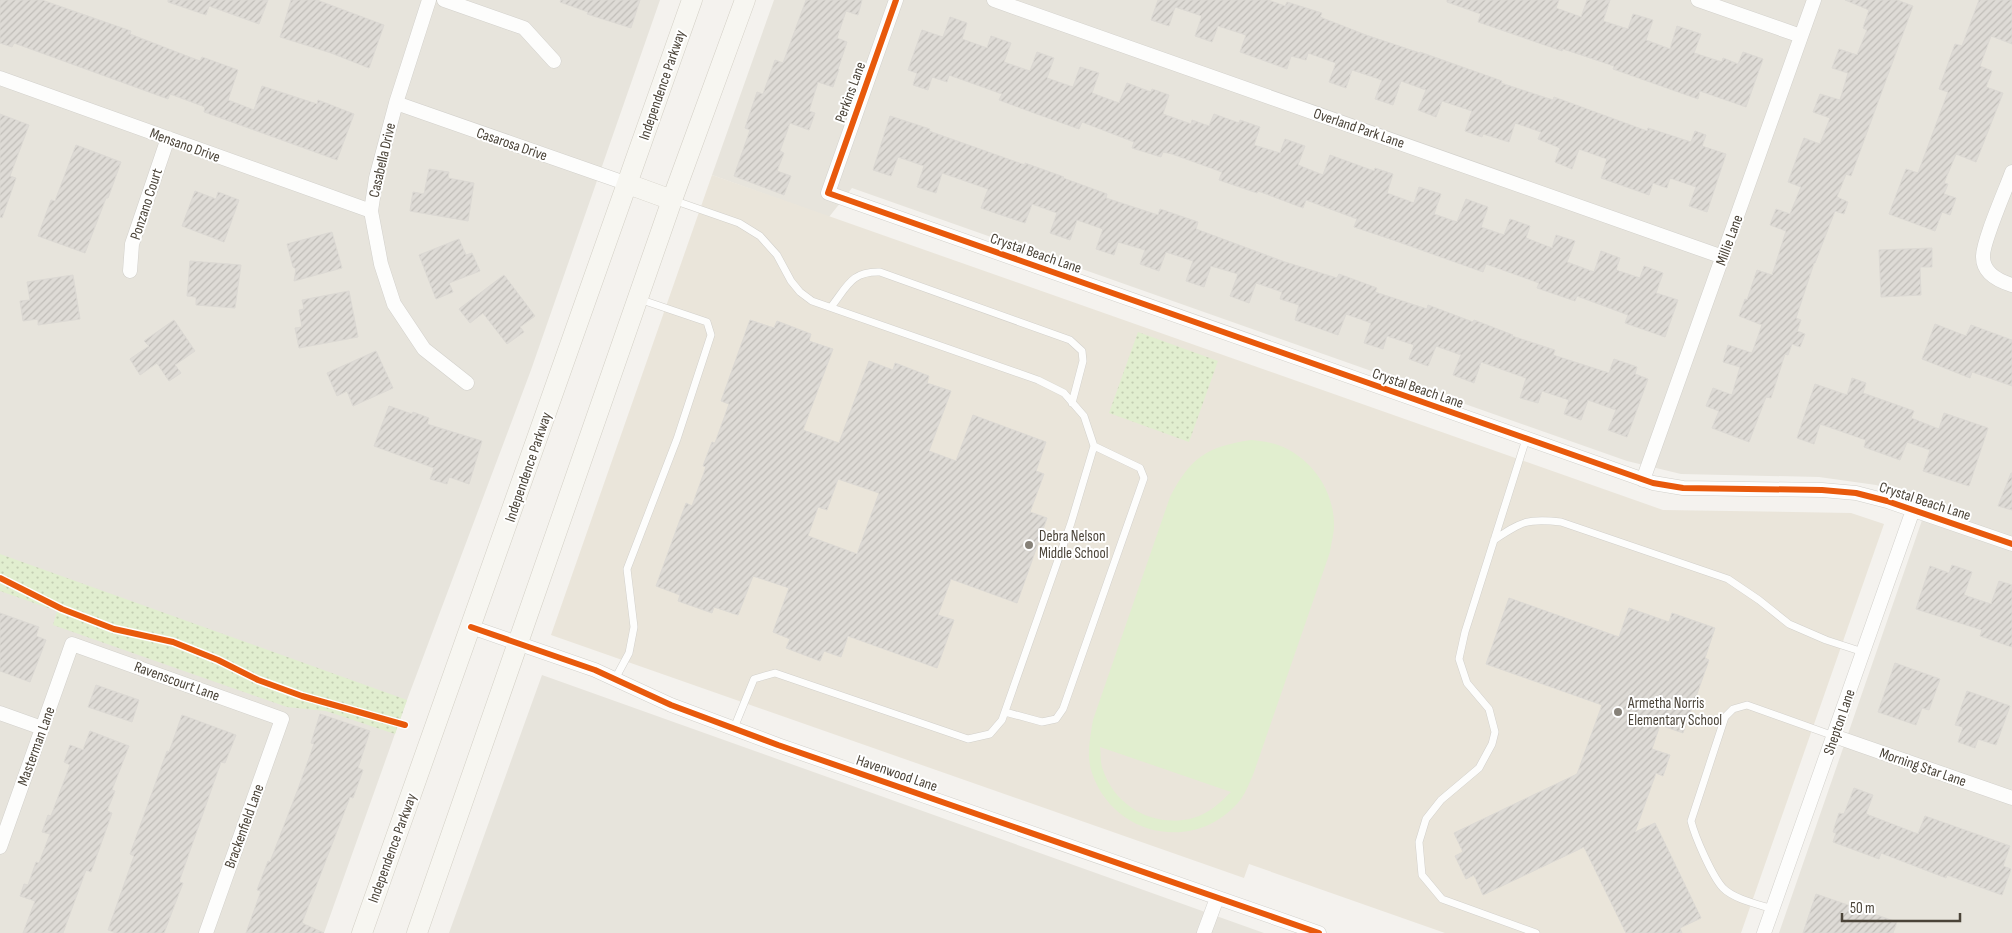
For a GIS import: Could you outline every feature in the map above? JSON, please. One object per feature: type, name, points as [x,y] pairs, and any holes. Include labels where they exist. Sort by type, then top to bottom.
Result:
[{"type":"main road","name":"Independence Parkway","points":[[362,933],[692,0]]},
{"type":"main road","points":[[416,933],[519,643],[672,200],[745,0]]},
{"type":"main road","points":[[628,184],[672,200]]},
{"type":"street","name":"Casabella Drive","points":[[429,0],[396,103],[376,178],[371,211],[380,264],[394,304],[424,349],[467,383]]},
{"type":"street","points":[[444,0],[524,28],[554,60]]},
{"type":"street","name":"Perkins Lane","points":[[828,193],[896,0]]},
{"type":"street","name":"Overland Park Lane","points":[[994,0],[1723,257]]},
{"type":"street","points":[[1698,0],[1801,36]]},
{"type":"street","name":"Millie Lane","points":[[1644,480],[1814,0]]},
{"type":"street","name":"Mensano Drive","points":[[0,78],[371,211]]},
{"type":"street","name":"Casarosa Drive","points":[[396,103],[628,184]]},
{"type":"street","name":"Ponzano Court","points":[[130,271],[132,244],[168,138]]},
{"type":"street","points":[[2012,172],[1983,253],[1984,263],[1992,276],[2012,285]]},
{"type":"street","name":"Crystal Beach Lane","points":[[828,193],[1644,480],[1683,488],[1842,491],[1873,497],[2012,544]]},
{"type":"street","name":"Shepton Lane","points":[[1764,933],[1913,510]]},
{"type":"street","name":"Havenwood Lane","points":[[471,627],[595,670],[671,705],[734,728],[1319,933]]},
{"type":"street","name":"Ravenscourt Lane","points":[[72,644],[282,719]]},
{"type":"street","name":"Masterman Lane","points":[[0,847],[72,644]]},
{"type":"street","points":[[0,713],[42,728]]},
{"type":"street","name":"Brackenfield Lane","points":[[206,933],[282,719]]},
{"type":"street","name":"Morning Star Lane","points":[[1834,736],[2012,798]]},
{"type":"street","points":[[1204,933],[1217,898]]},
{"type":"lane","points":[[672,200],[739,223],[760,236],[777,255],[790,281],[812,301],[1038,380],[1064,393],[1084,416],[1094,446],[1071,523],[1005,712],[1002,720],[990,734],[968,739],[775,673],[754,679],[734,728]]},
{"type":"lane","points":[[830,307],[852,280],[860,274],[880,272],[1070,340],[1082,352],[1083,361],[1072,402]]},
{"type":"lane","points":[[615,680],[629,653],[634,627],[627,569],[677,440],[711,335],[707,322],[638,298]]},
{"type":"lane","points":[[1526,439],[1458,659],[1467,683],[1489,709],[1496,732],[1492,744],[1479,768],[1441,800],[1426,820],[1419,842],[1422,875],[1442,899],[1536,933]]},
{"type":"lane","points":[[1005,712],[1042,722],[1056,719],[1063,708],[1144,478],[1140,468],[1094,446]]},
{"type":"lane","points":[[1494,541],[1520,523],[1538,519],[1560,522],[1728,580],[1759,600],[1789,624],[1826,640],[1863,652]]},
{"type":"lane","points":[[1773,909],[1724,889],[1716,878],[1691,821],[1725,717],[1734,708],[1746,705],[1834,736]]},
{"type":"shaded area","points":[[0,0],[660,0],[531,370],[407,700],[324,933],[0,933]]},
{"type":"shaded area","points":[[774,0],[2012,0],[2012,933],[1779,933],[1928,503],[1876,485],[1819,477],[1681,474],[1627,461],[852,188],[829,217],[712,175]]},
{"type":"shaded area","name":"Debra Nelson Middle School","points":[[712,175],[1663,510],[1851,513],[1884,524],[1741,933],[1445,933],[1249,864],[1244,878],[551,635]]},
{"type":"shaded area","points":[[542,675],[1264,933],[449,933]]},
{"type":"green space","points":[[1138,332],[1218,361],[1189,442],[1109,413]]},
{"type":"green space","points":[[1251,440],[1275,444],[1290,450],[1310,466],[1325,487],[1330,499],[1334,528],[1330,552],[1253,775],[1243,796],[1223,816],[1203,827],[1181,832],[1159,831],[1137,824],[1119,812],[1103,795],[1092,773],[1089,760],[1093,720],[1170,497],[1185,472],[1193,463],[1211,451]],"holes":[[[1100,747],[1231,792],[1209,811],[1193,818],[1165,820],[1151,817],[1127,805],[1117,795],[1103,770]]]},
{"type":"green space","points":[[0,554],[407,700],[395,734],[326,711],[287,707],[53,625],[57,611],[0,591]]},
{"type":"building","points":[[0,0],[42,0],[131,31],[130,34],[200,61],[202,57],[238,70],[228,100],[254,110],[262,86],[317,104],[318,100],[354,114],[337,160],[204,112],[205,107],[170,94],[168,99],[14,43],[12,47],[0,43]]},
{"type":"building","points":[[168,0],[268,0],[259,24],[209,6],[206,15],[168,2]]},
{"type":"building","points":[[291,0],[317,0],[384,25],[369,68],[331,53],[280,37]]},
{"type":"building","points":[[561,0],[640,0],[631,28],[587,14],[588,12],[560,2]]},
{"type":"building","points":[[806,0],[862,0],[858,15],[846,11],[837,38],[847,42],[839,69],[833,87],[818,82],[809,111],[815,113],[809,130],[790,123],[780,151],[784,153],[777,171],[791,176],[784,195],[734,176],[750,130],[745,128],[757,92],[763,94],[775,60],[783,63]]},
{"type":"building","points":[[1158,0],[1268,0],[1285,6],[1287,2],[1322,13],[1320,17],[1366,35],[1502,81],[1501,83],[1553,100],[1554,97],[1647,131],[1648,128],[1691,142],[1695,131],[1706,135],[1702,146],[1726,154],[1707,212],[1689,206],[1696,187],[1670,178],[1667,188],[1653,183],[1649,195],[1601,178],[1607,159],[1579,149],[1572,169],[1555,162],[1560,148],[1538,139],[1541,132],[1515,123],[1509,142],[1483,134],[1482,137],[1465,131],[1472,111],[1442,101],[1436,117],[1418,110],[1426,90],[1401,81],[1393,105],[1375,99],[1382,80],[1352,70],[1346,88],[1329,82],[1336,63],[1308,53],[1306,60],[1291,56],[1287,69],[1240,52],[1246,35],[1218,26],[1212,42],[1195,36],[1202,16],[1175,7],[1169,26],[1151,20]]},
{"type":"building","points":[[1447,0],[1559,0],[1556,8],[1581,17],[1587,0],[1610,0],[1603,21],[1628,29],[1633,14],[1653,20],[1646,40],[1670,49],[1677,26],[1701,34],[1694,53],[1722,62],[1723,58],[1738,64],[1743,52],[1763,59],[1746,107],[1700,91],[1698,99],[1613,69],[1614,66],[1563,49],[1562,51],[1478,22],[1481,14],[1447,2]]},
{"type":"building","points":[[1845,0],[1897,0],[1913,6],[1851,176],[1846,174],[1837,197],[1848,202],[1844,214],[1835,211],[1814,263],[1796,318],[1801,320],[1797,331],[1805,334],[1800,347],[1792,344],[1788,355],[1785,354],[1771,398],[1766,397],[1749,442],[1712,428],[1719,411],[1706,406],[1713,388],[1732,395],[1740,367],[1723,362],[1728,345],[1752,353],[1762,325],[1739,316],[1745,299],[1747,300],[1757,270],[1772,275],[1786,231],[1770,225],[1776,209],[1790,214],[1801,187],[1788,182],[1804,138],[1820,144],[1830,118],[1813,112],[1820,94],[1840,100],[1848,73],[1832,68],[1839,49],[1857,55],[1867,30],[1863,28],[1869,10]]},
{"type":"building","points":[[1979,0],[2012,0],[2012,44],[1991,36],[1980,66],[1992,71],[1986,87],[2003,93],[1976,162],[1956,154],[1944,183],[1948,184],[1944,194],[1956,198],[1950,215],[1942,212],[1935,231],[1889,214],[1906,169],[1918,173],[1948,92],[1939,89],[1955,44],[1962,46]]},
{"type":"building","points":[[950,17],[967,23],[962,39],[987,48],[991,36],[1011,43],[1004,62],[1030,71],[1037,52],[1054,58],[1047,78],[1073,87],[1080,67],[1099,73],[1092,93],[1119,103],[1127,83],[1151,92],[1152,89],[1169,95],[1163,114],[1191,124],[1192,120],[1209,126],[1214,114],[1239,123],[1240,120],[1260,127],[1254,145],[1280,153],[1285,139],[1305,146],[1298,165],[1323,175],[1330,155],[1374,171],[1375,168],[1393,174],[1387,193],[1414,203],[1419,187],[1441,194],[1434,214],[1457,222],[1466,199],[1488,207],[1481,227],[1504,235],[1510,219],[1530,226],[1526,238],[1552,248],[1556,235],[1575,241],[1567,262],[1594,272],[1601,251],[1620,258],[1616,270],[1640,278],[1644,266],[1663,273],[1656,293],[1678,300],[1665,337],[1625,323],[1628,315],[1577,296],[1575,301],[1537,288],[1539,283],[1486,264],[1483,272],[1354,227],[1357,219],[1306,200],[1303,208],[1258,191],[1257,193],[1219,180],[1222,172],[1172,154],[1163,152],[1161,157],[1132,148],[1134,142],[1082,122],[1079,129],[1034,113],[999,100],[1002,94],[949,75],[947,82],[932,77],[928,90],[913,85],[917,73],[908,70],[922,30],[943,37]]},
{"type":"building","points":[[0,114],[29,125],[10,176],[16,178],[2,218],[0,217]]},
{"type":"building","points":[[890,116],[1025,165],[1025,163],[1064,177],[1107,194],[1106,198],[1158,215],[1160,209],[1198,222],[1196,229],[1285,262],[1337,278],[1339,274],[1377,288],[1375,292],[1427,309],[1428,305],[1473,322],[1474,320],[1512,336],[1555,350],[1553,355],[1609,373],[1614,359],[1637,367],[1635,374],[1648,379],[1627,437],[1608,430],[1616,410],[1588,400],[1581,420],[1564,414],[1569,400],[1542,391],[1538,403],[1520,398],[1526,378],[1481,362],[1474,383],[1453,375],[1461,355],[1436,346],[1428,366],[1409,359],[1414,345],[1387,336],[1383,349],[1364,343],[1371,323],[1346,314],[1338,335],[1295,320],[1299,305],[1280,299],[1282,292],[1256,283],[1249,303],[1230,296],[1238,274],[1211,266],[1204,287],[1186,281],[1193,261],[1166,252],[1159,271],[1140,264],[1145,250],[1118,242],[1114,255],[1096,249],[1103,229],[1077,220],[1070,240],[1050,233],[1057,213],[1032,204],[1025,223],[981,208],[988,189],[942,173],[936,193],[917,187],[924,166],[898,157],[891,176],[873,170]]},
{"type":"building","points":[[76,145],[121,162],[85,253],[38,236],[51,200],[55,201]]},
{"type":"building","points":[[429,169],[449,172],[448,178],[474,183],[468,221],[410,211],[413,192],[424,194]]},
{"type":"building","points":[[195,191],[216,199],[218,192],[239,200],[224,242],[182,226]]},
{"type":"building","points":[[332,232],[342,268],[294,281],[296,269],[293,267],[287,244]]},
{"type":"building","points":[[459,239],[466,255],[472,253],[480,271],[449,283],[453,292],[436,299],[419,255]]},
{"type":"building","points":[[1932,248],[1932,267],[1920,267],[1921,295],[1881,297],[1879,250]]},
{"type":"building","points":[[190,261],[241,265],[235,308],[196,305],[196,297],[187,296]]},
{"type":"building","points":[[73,275],[80,319],[38,325],[38,319],[23,321],[20,301],[30,300],[27,282]]},
{"type":"building","points":[[504,275],[535,316],[520,327],[524,332],[507,344],[483,313],[470,323],[459,309]]},
{"type":"building","points":[[349,291],[358,337],[299,348],[295,328],[302,327],[299,310],[304,309],[302,300]]},
{"type":"building","points":[[174,320],[195,351],[175,365],[181,373],[169,381],[157,363],[140,375],[130,359],[149,346],[144,341]]},
{"type":"building","points":[[750,320],[774,328],[777,321],[811,334],[809,341],[833,349],[803,430],[839,443],[869,361],[893,370],[895,363],[929,376],[927,383],[951,391],[929,451],[956,461],[973,415],[1046,442],[1036,471],[1044,474],[1030,512],[1047,518],[1017,603],[951,579],[938,615],[954,620],[937,668],[848,636],[841,657],[824,651],[820,661],[786,648],[790,639],[773,632],[789,588],[753,576],[738,615],[714,607],[712,613],[678,601],[680,595],[656,586],[686,503],[692,506],[706,467],[703,466],[712,442],[715,443],[729,404],[721,401]],"holes":[[[838,479],[879,493],[857,554],[808,536],[818,507],[827,510]]]},
{"type":"building","points":[[1935,324],[1966,336],[1971,325],[2012,340],[2012,386],[1972,372],[1970,378],[1922,359]]},
{"type":"building","points":[[376,351],[393,388],[353,406],[347,391],[337,396],[327,373]]},
{"type":"building","points":[[1852,378],[1866,383],[1863,393],[1914,411],[1911,418],[1939,429],[1944,413],[1988,428],[1969,486],[1923,471],[1930,450],[1907,442],[1900,460],[1864,447],[1866,440],[1820,424],[1814,444],[1797,438],[1815,384],[1847,395]]},
{"type":"building","points":[[389,406],[429,418],[427,424],[482,441],[469,484],[449,477],[447,484],[430,479],[434,468],[374,446]]},
{"type":"building","points":[[2012,473],[2012,510],[1998,506]]},
{"type":"building","points":[[1952,565],[1972,572],[1964,595],[1991,604],[1999,581],[2012,585],[2012,647],[1980,636],[1982,630],[1916,609],[1930,566],[1949,573]]},
{"type":"building","points":[[1509,598],[1619,637],[1629,608],[1669,622],[1672,613],[1715,628],[1705,658],[1709,660],[1683,733],[1660,725],[1652,749],[1670,755],[1663,776],[1656,773],[1635,832],[1655,823],[1701,918],[1680,928],[1682,933],[1626,933],[1584,847],[1483,895],[1474,875],[1466,879],[1455,856],[1463,852],[1454,833],[1577,774],[1602,705],[1486,664]]},
{"type":"building","points":[[0,613],[39,627],[36,636],[46,640],[30,682],[0,671]]},
{"type":"building","points":[[1895,663],[1940,679],[1929,710],[1922,708],[1916,725],[1878,712]]},
{"type":"building","points":[[96,685],[139,700],[132,722],[88,707]]},
{"type":"building","points":[[1967,691],[2010,706],[1996,745],[1978,739],[1975,748],[1958,742],[1963,727],[1955,725]]},
{"type":"building","points":[[320,714],[370,731],[358,768],[363,770],[353,798],[350,797],[302,923],[324,933],[246,933],[261,891],[257,890],[268,861],[270,862],[314,744],[311,743]]},
{"type":"building","points":[[182,715],[236,735],[225,763],[221,762],[179,882],[183,883],[164,933],[116,933],[108,930],[134,856],[130,854]]},
{"type":"building","points":[[90,731],[129,746],[112,790],[115,791],[107,811],[112,813],[91,872],[86,870],[63,933],[23,933],[35,901],[20,896],[24,884],[28,885],[36,862],[39,863],[50,834],[42,832],[48,815],[51,816],[70,765],[64,762],[70,745],[83,750]]},
{"type":"building","points":[[1854,788],[1873,795],[1866,814],[1918,834],[1925,816],[2010,846],[2003,866],[2011,869],[2002,895],[1947,875],[1946,878],[1881,853],[1879,859],[1833,842],[1836,833],[1833,832],[1839,813],[1844,814]]},
{"type":"building","points":[[1816,894],[1897,922],[1893,933],[1803,933]]},
{"type":"cycle path","points":[[896,0],[828,193],[1653,483],[1683,488],[1822,490],[1856,493],[1887,501],[2012,544]]},
{"type":"cycle path","points":[[0,578],[62,609],[114,629],[173,642],[218,660],[258,680],[302,696],[405,725]]},
{"type":"cycle path","points":[[471,627],[595,670],[671,705],[778,745],[1319,933]]},
{"type":"place","name":"Debra Nelson Middle School","points":[[1029,545]]},
{"type":"place","name":"Armetha Norris Elementary School","points":[[1618,712]]}]
